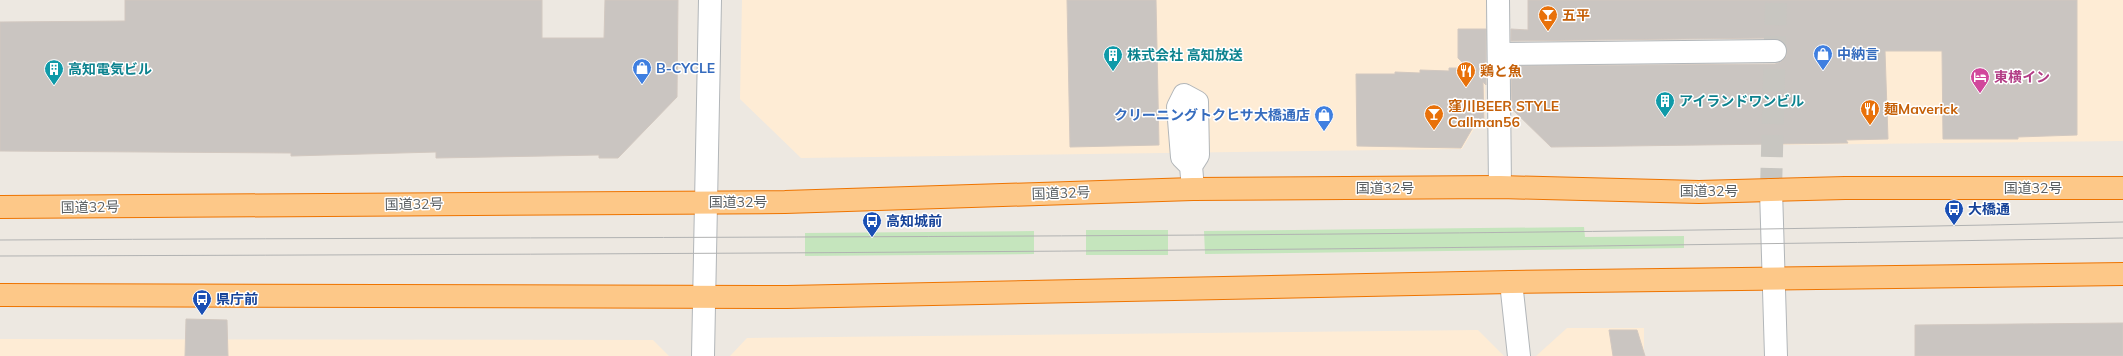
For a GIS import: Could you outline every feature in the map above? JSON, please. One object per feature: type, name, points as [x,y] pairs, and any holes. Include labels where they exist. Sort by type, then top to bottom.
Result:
[{"type":"highway","name":"国道32号","points":[[0,207],[785,202],[1193,189],[1500,187],[1699,192],[1845,188],[2123,188]]},
{"type":"highway","points":[[0,295],[787,297],[1511,282],[2123,274]]},
{"type":"street","points":[[703,356],[710,0]]},
{"type":"street","points":[[1498,0],[1500,187]]},
{"type":"street","points":[[1499,54],[1774,51]]},
{"type":"street","points":[[1191,166],[1193,189]]},
{"type":"street","points":[[1771,190],[1776,356]]},
{"type":"street","points":[[1511,282],[1519,356]]},
{"type":"shaded area","points":[[742,0],[1486,0],[1485,124],[1477,124],[1462,149],[801,158],[740,99]]},
{"type":"shaded area","points":[[1782,0],[2123,0],[2123,141],[1781,145]]},
{"type":"shaded area","points":[[1567,328],[1644,328],[1644,356],[1536,356]]},
{"type":"shaded area","points":[[1478,330],[1504,356],[730,356],[747,338]]},
{"type":"shaded area","points":[[0,339],[653,340],[669,356],[0,356]]},
{"type":"green space","points":[[1584,227],[1585,237],[1684,236],[1684,248],[1205,254],[1204,231]]},
{"type":"green space","points":[[1086,230],[1168,230],[1168,255],[1086,255]]},
{"type":"green space","points":[[1034,231],[1034,254],[805,256],[805,233]]},
{"type":"building","points":[[125,0],[542,0],[542,38],[604,38],[605,0],[678,0],[677,97],[618,158],[599,158],[599,155],[436,158],[436,152],[291,156],[291,153],[0,151],[0,22],[125,21]]},
{"type":"building","name":"株式会社 高知放送","points":[[1067,0],[1156,0],[1159,145],[1070,147]]},
{"type":"building","points":[[1528,0],[2077,0],[2077,135],[2018,137],[2018,139],[1943,139],[1942,51],[1885,51],[1888,139],[1846,140],[1848,143],[1551,147],[1512,109],[1511,66],[1775,64],[1781,62],[1786,57],[1787,50],[1781,40],[1775,38],[1511,41],[1511,29],[1528,30]]},
{"type":"building","points":[[1458,29],[1486,29],[1486,85],[1483,82],[1484,122],[1476,122],[1461,148],[1357,146],[1356,74],[1395,74],[1395,72],[1420,73],[1420,70],[1449,71],[1449,68],[1468,68],[1458,58]]},
{"type":"building","points":[[186,319],[227,320],[228,356],[185,356]]},
{"type":"building","points":[[2123,323],[2123,356],[1915,356],[1915,325]]},
{"type":"building","points":[[1609,330],[1637,330],[1645,356],[1613,356]]},
{"type":"tunnel","points":[[1771,190],[1776,0]]},
{"type":"tram line","points":[[0,240],[1327,234],[2123,222]]},
{"type":"tram line","points":[[0,256],[1327,249],[2123,238]]},
{"type":"place","name":"五平","points":[[1548,32]]},
{"type":"place","name":"中納言","points":[[1823,71]]},
{"type":"place","name":"株式会社 高知放送","points":[[1113,72]]},
{"type":"place","name":"B-CYCLE","points":[[642,85]]},
{"type":"place","name":"高知電気ビル","points":[[54,86]]},
{"type":"place","name":"鶏と魚","points":[[1466,88]]},
{"type":"place","name":"東横イン","points":[[1980,94]]},
{"type":"place","name":"アイランドワンビル","points":[[1665,118]]},
{"type":"place","name":"麺Maverick","points":[[1870,126]]},
{"type":"place","name":"窪川BEER STYLE Callman56","points":[[1434,131]]},
{"type":"place","name":"クリーニングトクヒサ大橋通店","points":[[1324,132]]},
{"type":"place","name":"大橋通","points":[[1954,226]]},
{"type":"place","name":"高知城前","points":[[872,238]]},
{"type":"place","name":"県庁前","points":[[202,316]]}]
